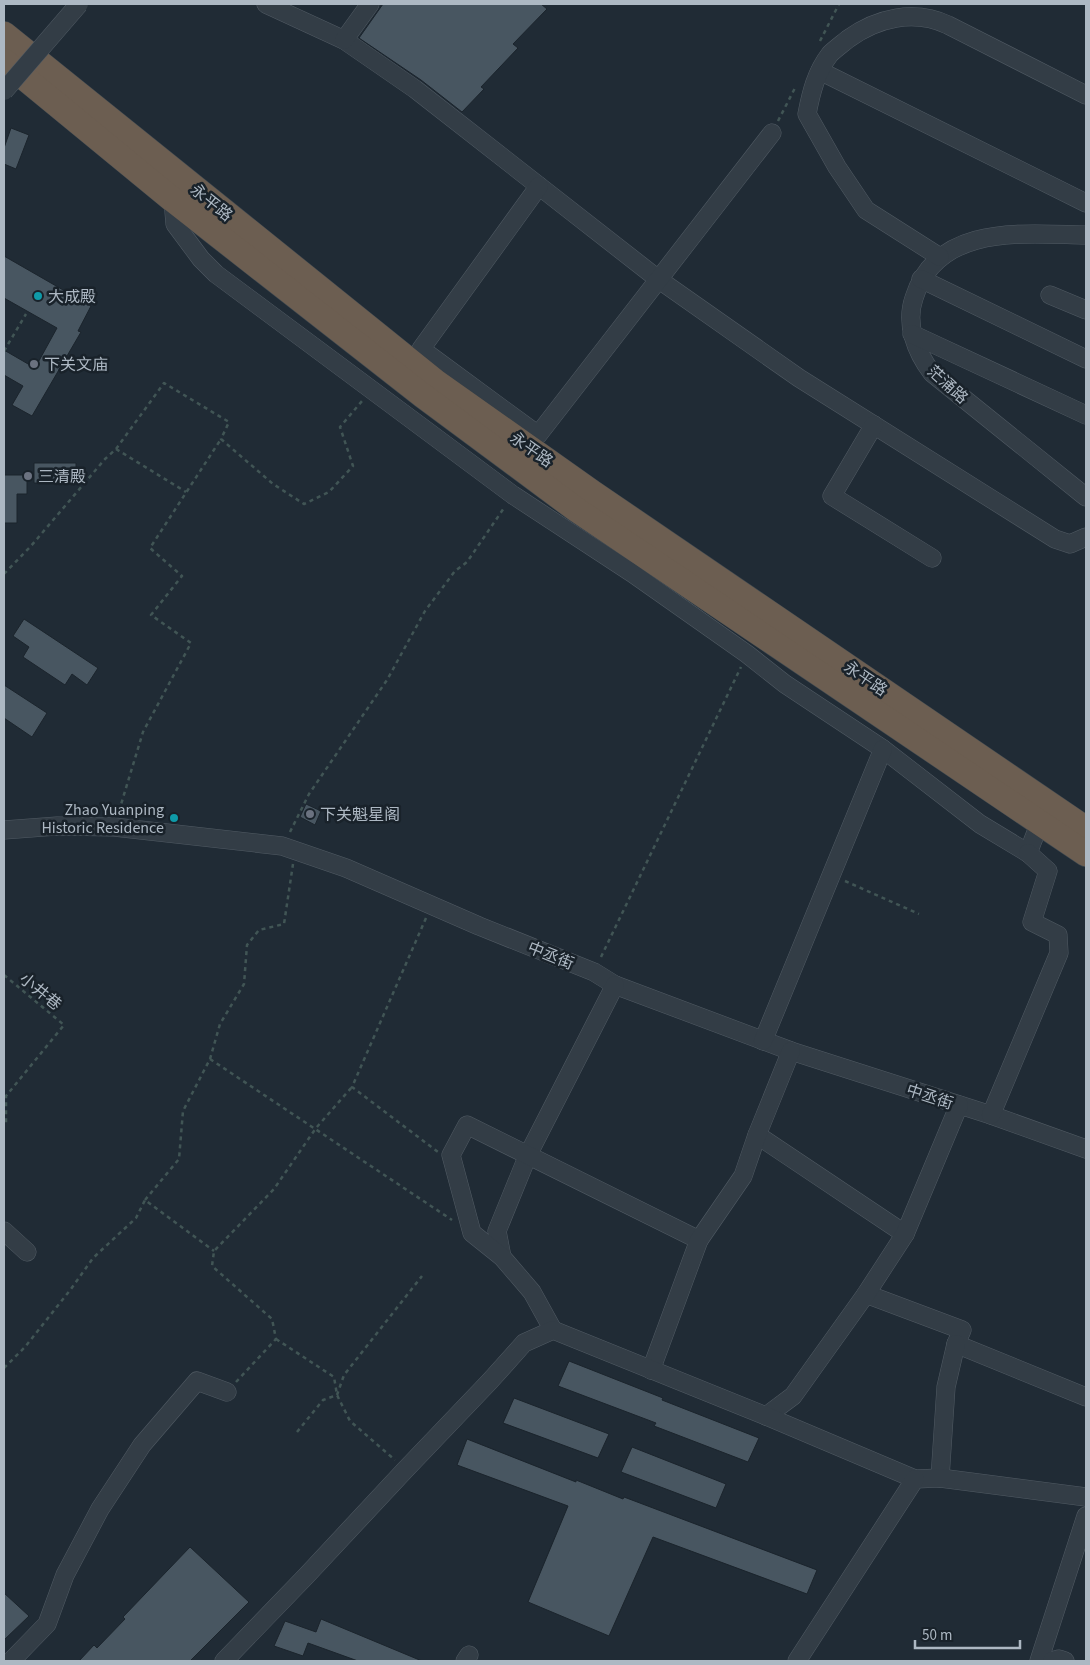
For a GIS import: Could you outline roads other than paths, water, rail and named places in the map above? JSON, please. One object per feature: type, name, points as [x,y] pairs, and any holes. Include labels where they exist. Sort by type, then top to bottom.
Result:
[{"type":"highway","name":"永平路","points":[[4,34],[436,382],[593,493],[1076,824],[1086,854]]},
{"type":"highway","name":"永平路","points":[[4,60],[173,200],[422,395],[577,510],[1040,822],[1076,824]]},
{"type":"street","points":[[4,91],[78,4]]},
{"type":"street","points":[[266,4],[344,40],[415,90],[658,279],[799,378],[1055,539],[1070,544],[1086,537]]},
{"type":"street","points":[[344,40],[370,4]]},
{"type":"street","points":[[940,257],[866,210],[837,167],[807,114],[813,87],[830,54],[855,34],[891,19],[916,16],[936,19],[1086,95]]},
{"type":"street","points":[[820,71],[1086,202]]},
{"type":"street","points":[[540,186],[422,350],[538,435],[772,134]]},
{"type":"street","points":[[173,200],[175,224],[201,259],[216,274],[513,495],[632,573],[747,654],[785,684],[883,749],[980,824],[1028,853],[1048,871],[1032,922],[1058,935],[1059,953],[991,1115]]},
{"type":"street","name":"茫涌路","points":[[1086,234],[1024,234],[982,238],[963,243],[940,257],[921,279],[912,304],[912,334],[924,363],[932,373],[1086,497]]},
{"type":"street","points":[[921,279],[1086,359]]},
{"type":"street","points":[[1050,295],[1086,310]]},
{"type":"street","points":[[912,334],[1086,415]]},
{"type":"street","points":[[874,425],[832,496],[932,558]]},
{"type":"street","points":[[763,1041],[883,749]]},
{"type":"street","points":[[1028,853],[1040,822]]},
{"type":"street","name":"中丞街","points":[[4,830],[57,826],[114,827],[289,848],[346,868],[594,972],[615,985],[763,1041],[991,1115],[1086,1149]]},
{"type":"street","points":[[502,1257],[497,1231],[528,1155],[615,985]]},
{"type":"street","points":[[651,1370],[699,1240],[743,1176],[757,1135],[791,1051]]},
{"type":"street","points":[[766,1416],[793,1396],[866,1294],[905,1234],[958,1105]]},
{"type":"street","points":[[699,1240],[467,1125],[451,1154],[472,1234],[502,1257],[532,1292],[553,1330],[766,1416],[915,1479],[940,1478],[1086,1497]]},
{"type":"street","points":[[757,1135],[905,1234]]},
{"type":"street","points":[[4,1231],[27,1252]]},
{"type":"street","points":[[866,1294],[962,1330],[956,1344],[946,1387],[940,1478]]},
{"type":"street","points":[[224,1661],[524,1343],[553,1330]]},
{"type":"street","points":[[956,1344],[1086,1397]]},
{"type":"street","points":[[11,1661],[47,1624],[66,1575],[100,1509],[142,1445],[198,1381],[227,1392]]},
{"type":"street","points":[[797,1661],[915,1479]]},
{"type":"street","points":[[1039,1661],[1086,1516]]},
{"type":"street","points":[[1052,1661],[1059,1659],[1065,1661]]},
{"type":"place","name":"大成殿","points":[[38,296]]},
{"type":"place","name":"下关文庙","points":[[34,364]]},
{"type":"place","name":"三清殿","points":[[28,476]]},
{"type":"place","name":"下关魁星阁","points":[[310,814]]},
{"type":"place","name":"Zhao Yuanping Historic Residence","points":[[174,818]]}]
